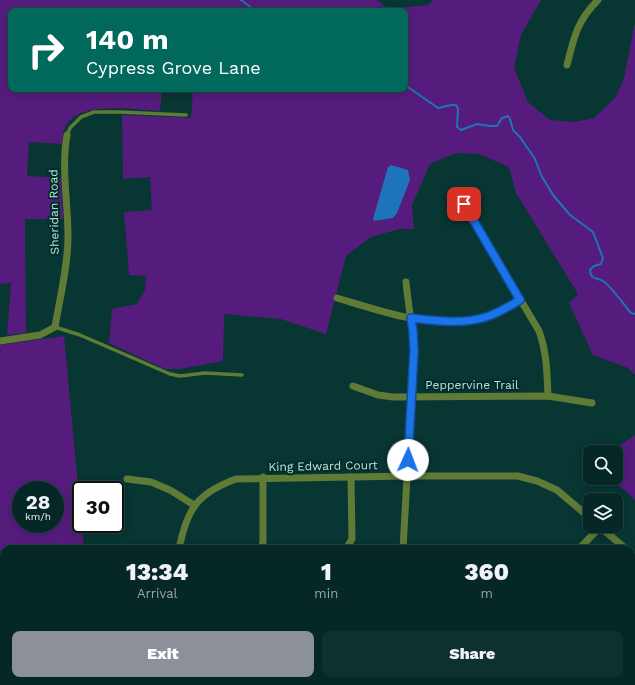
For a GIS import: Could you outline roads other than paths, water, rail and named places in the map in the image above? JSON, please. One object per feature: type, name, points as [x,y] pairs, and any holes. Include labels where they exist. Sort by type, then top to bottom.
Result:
[{"type":"street","points":[[567,65],[576,31],[588,10],[598,0]]},
{"type":"street","name":"Sheridan Road","points":[[55,327],[65,271],[68,238],[68,204],[64,164],[67,135]]},
{"type":"street","points":[[464,204],[539,331],[544,344],[546,358],[548,396]]},
{"type":"street","points":[[403,545],[414,351],[413,331],[406,282]]},
{"type":"street","points":[[337,298],[391,314],[445,322],[463,322],[490,316],[520,300]]},
{"type":"street","points":[[0,341],[40,335],[55,327]]},
{"type":"street","name":"Peppervine Trail","points":[[353,386],[378,395],[393,397],[548,396],[592,404]]},
{"type":"street","points":[[348,545],[352,539],[351,476]]},
{"type":"street","name":"King Edward Court","points":[[180,545],[185,525],[194,505],[201,497],[218,486],[236,479],[263,477],[351,476],[518,476],[531,479],[557,490],[583,512]]},
{"type":"street","points":[[262,545],[263,477]]},
{"type":"street","points":[[127,479],[151,482],[170,490],[194,505]]},
{"type":"street","points":[[583,545],[594,533]]},
{"type":"street","points":[[607,533],[621,545]]},
{"type":"lane","points":[[67,135],[70,128],[81,117],[94,112],[186,115]]},
{"type":"lane","points":[[55,327],[80,335],[170,374],[180,376],[206,373],[242,375]]},
{"type":"water","points":[[391,165],[408,170],[410,180],[397,213],[393,218],[374,221],[373,219],[388,167]]},
{"type":"waterway","points":[[241,0],[252,8]]},
{"type":"waterway","points":[[408,87],[438,108],[456,105],[458,109],[457,127],[461,130],[477,124],[497,126],[502,118],[508,116],[513,130],[520,137],[535,159],[541,175],[553,195],[570,215],[593,232],[603,258],[601,264],[594,266],[590,270],[592,276],[606,283],[631,313],[635,314]]}]
